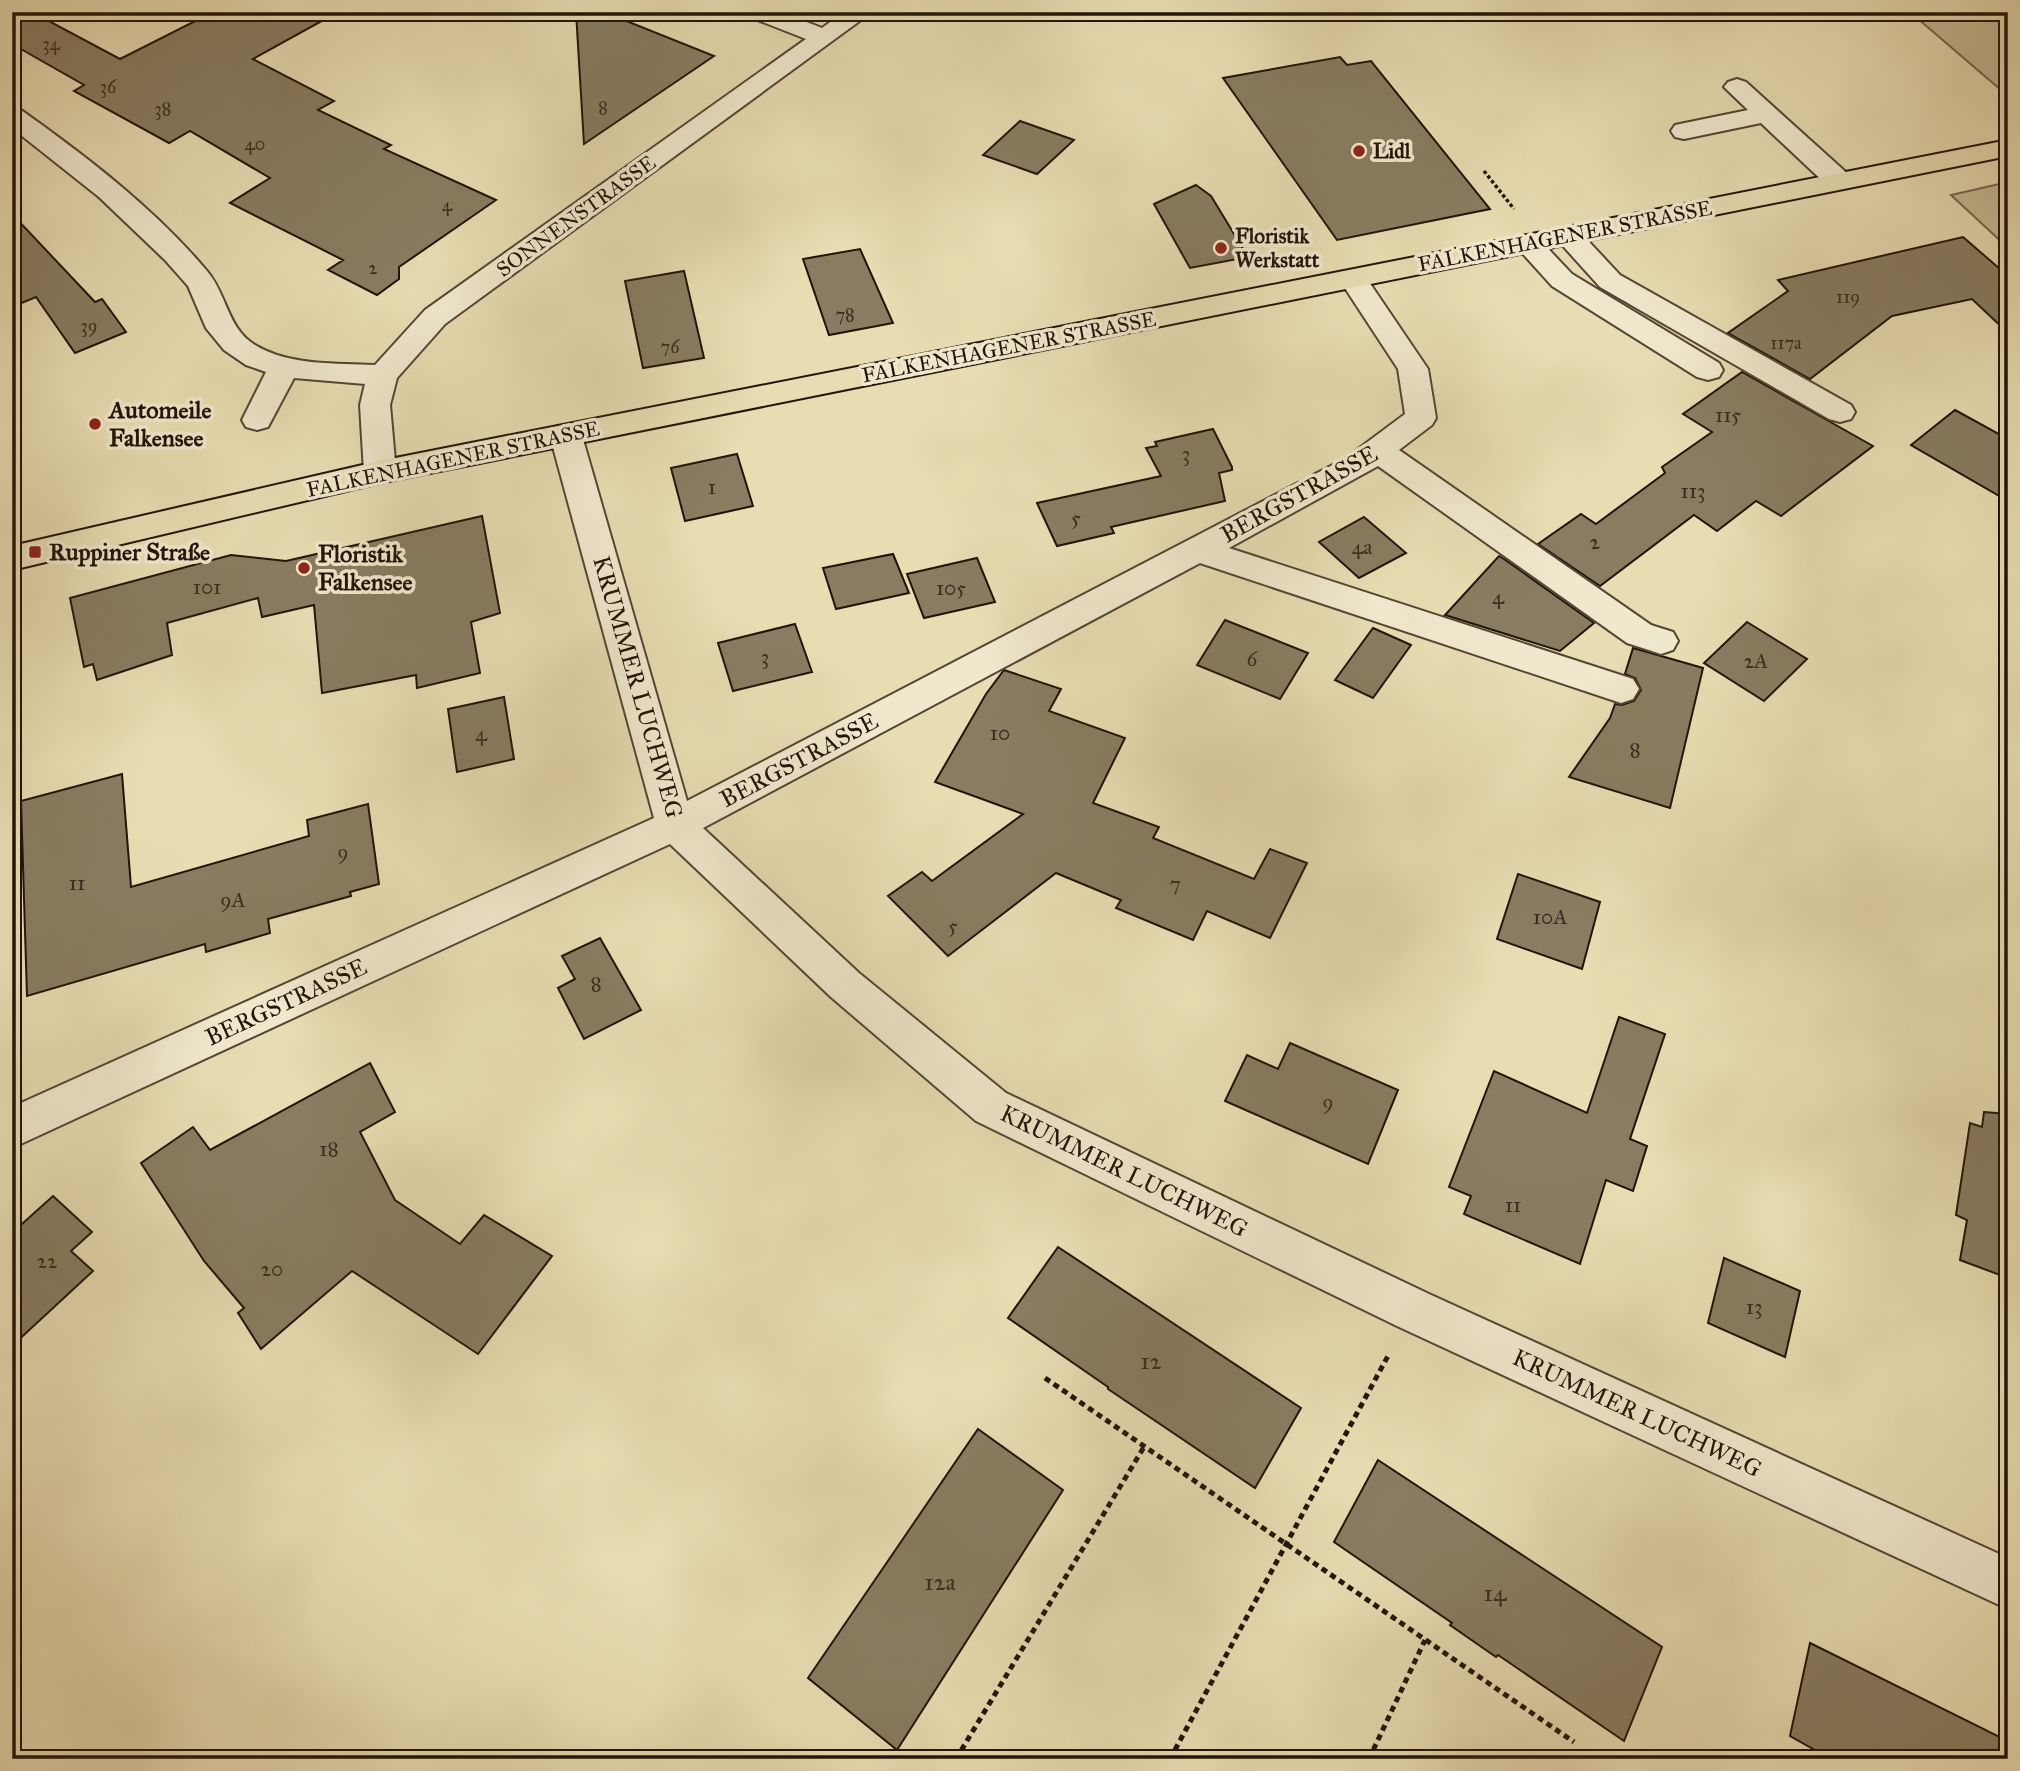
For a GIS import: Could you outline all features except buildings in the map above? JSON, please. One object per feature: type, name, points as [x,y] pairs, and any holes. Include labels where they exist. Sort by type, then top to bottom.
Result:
[{"type":"main road","name":"FALKENHAGENER STRASSE","points":[[12,558],[380,472],[1353,279],[1525,231],[1568,236],[2008,148]]},
{"type":"street","points":[[759,12],[822,37]]},
{"type":"street","name":"SONNENSTRASSE","points":[[380,472],[375,405],[383,375],[435,317],[860,12]]},
{"type":"street","points":[[1737,87],[1839,181]]},
{"type":"street","points":[[1684,131],[1767,114]]},
{"type":"street","points":[[12,116],[71,158],[162,239],[199,279],[211,297],[221,330],[245,352],[284,367],[383,375]]},
{"type":"street","points":[[1525,231],[1549,268],[1571,286],[1708,370]]},
{"type":"street","points":[[1568,236],[1611,281],[1840,412]]},
{"type":"street","name":"BERGSTRASSE","points":[[12,1128],[675,825],[1357,466],[1421,418],[1413,369],[1353,279]]},
{"type":"street","points":[[257,420],[284,367]]},
{"type":"street","name":"KRUMMER LUCHWEG","points":[[566,436],[675,825],[845,985],[991,1107],[1413,1310],[2008,1584]]},
{"type":"street","points":[[1378,451],[1639,634],[1661,641]]},
{"type":"street","points":[[1198,550],[1621,689]]},
{"type":"path","points":[[1484,171],[1525,231]]},
{"type":"path","points":[[1170,1759],[1413,1310]]},
{"type":"path","points":[[1045,1378],[1574,1742]]},
{"type":"path","points":[[956,1759],[1144,1447]]},
{"type":"path","points":[[1369,1759],[1425,1640]]},
{"type":"shaded area","points":[[1910,12],[2008,12],[2008,96]]},
{"type":"shaded area","points":[[2008,182],[2008,248],[1951,195]]},
{"type":"place","name":"Lidl","points":[[1359,151]]},
{"type":"place","name":"Floristik Werkstatt","points":[[1221,248]]},
{"type":"place","name":"Automeile Falkensee","points":[[95,424]]},
{"type":"place","name":"Ruppiner Straße","points":[[35,552]]},
{"type":"place","name":"Floristik Falkensee","points":[[304,568]]}]
